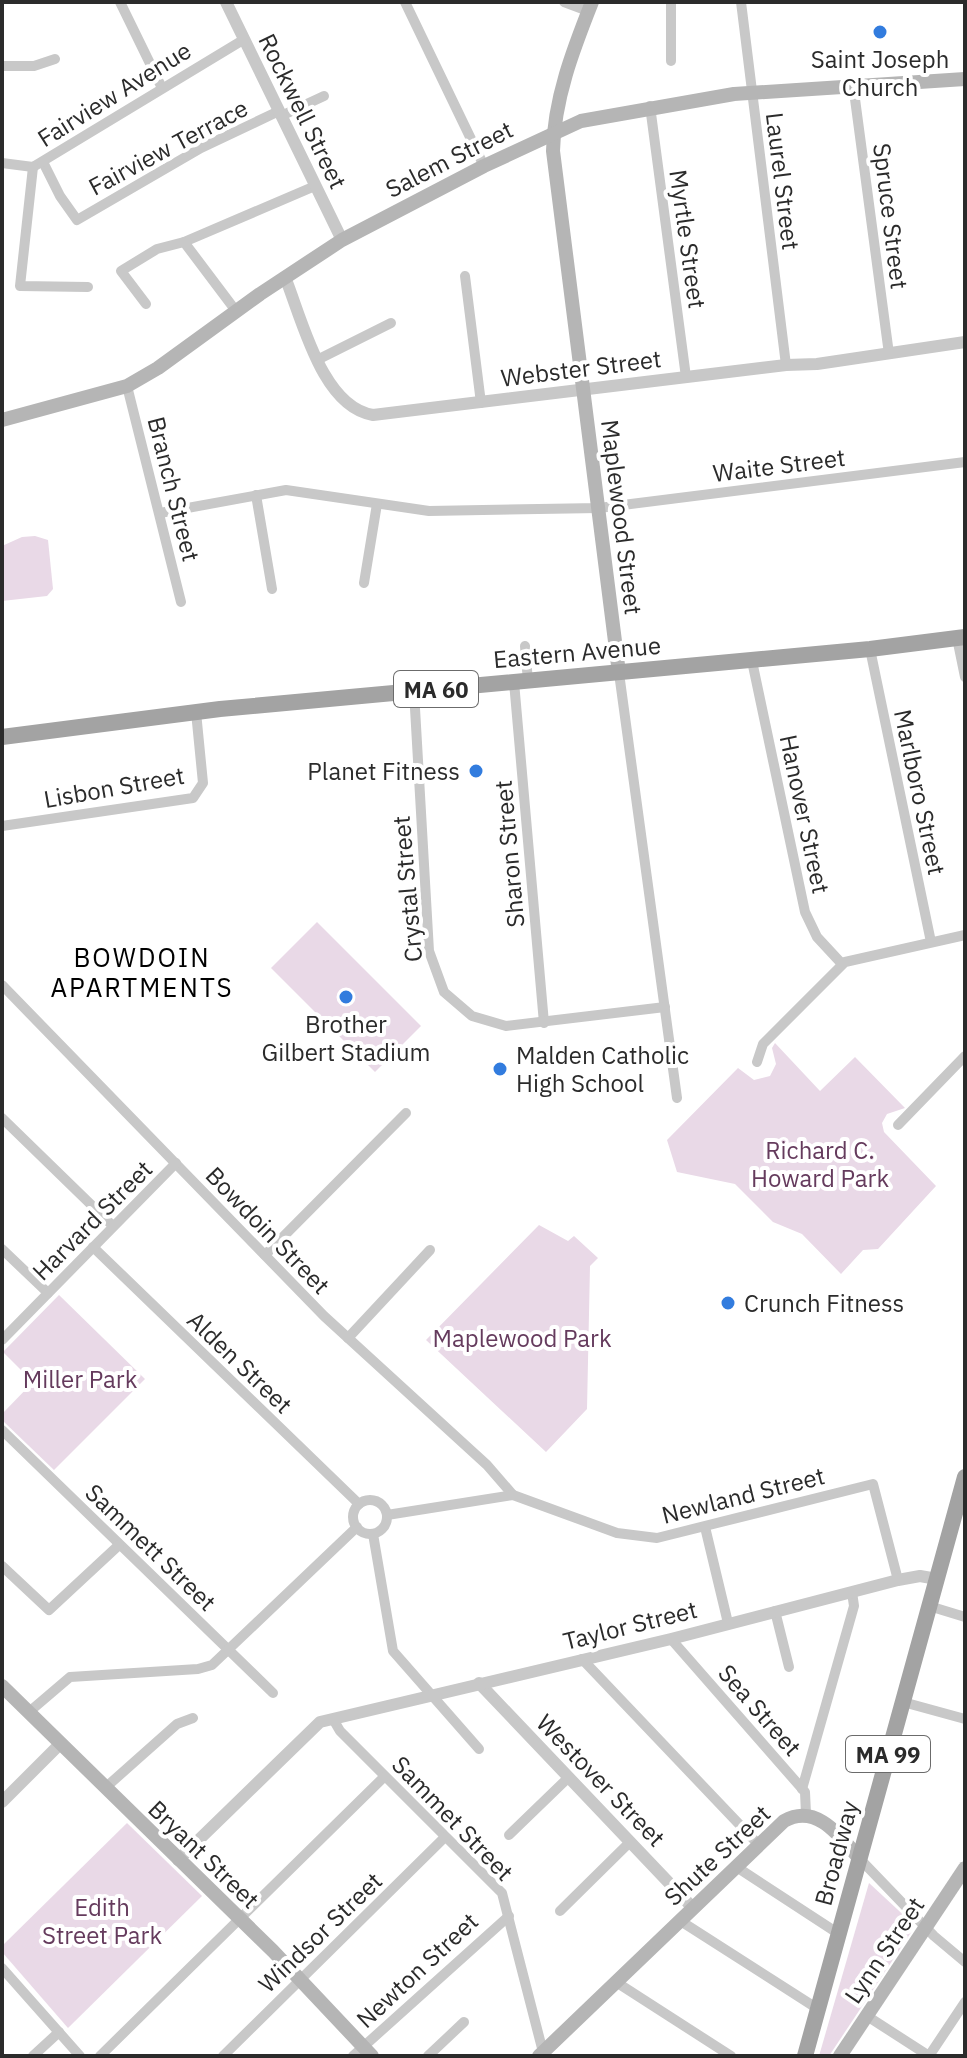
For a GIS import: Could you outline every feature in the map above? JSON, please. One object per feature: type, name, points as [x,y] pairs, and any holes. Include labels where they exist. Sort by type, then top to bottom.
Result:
[{"type":"main road","name":"Maplewood Street","points":[[590,6],[569,61],[553,132],[619,673]]},
{"type":"main road","name":"Salem Street","points":[[2,420],[127,386],[158,368],[342,240],[484,166],[581,121],[650,106],[752,92],[965,79]]},
{"type":"main road","name":"Eastern Avenue","points":[[2,737],[196,712],[752,661],[961,637]]},
{"type":"main road","name":"Broadway","points":[[805,2056],[929,1606],[960,1515],[965,1477]]},
{"type":"main road","name":"Bryant Street","points":[[2,1686],[301,1979],[363,2053]]},
{"type":"main road","name":"Shute Street","points":[[541,2054],[784,1821],[806,1814],[820,1819],[859,1858]]},
{"type":"main road","name":"Lynn Street","points":[[840,2056],[965,1868]]},
{"type":"street","points":[[120,2],[162,88]]},
{"type":"street","name":"Rockwell Street","points":[[226,2],[342,240]]},
{"type":"street","points":[[405,2],[484,166]]},
{"type":"street","points":[[564,2],[590,6]]},
{"type":"street","points":[[671,2],[671,61]]},
{"type":"street","name":"Laurel Street","points":[[741,2],[786,365]]},
{"type":"street","name":"Fairview Avenue","points":[[2,163],[38,164],[243,40]]},
{"type":"street","points":[[2,66],[34,66],[55,59]]},
{"type":"street","name":"Spruce Street","points":[[853,84],[889,354]]},
{"type":"street","name":"Fairview Terrace","points":[[38,164],[77,220],[174,162],[324,96]]},
{"type":"street","name":"Myrtle Street","points":[[650,106],[686,377]]},
{"type":"street","points":[[38,164],[20,286],[88,287]]},
{"type":"street","points":[[146,304],[121,271],[157,249],[184,242],[315,186]]},
{"type":"street","points":[[184,242],[236,311]]},
{"type":"street","points":[[465,276],[481,403]]},
{"type":"street","name":"Webster Street","points":[[285,277],[337,396],[362,413],[378,415],[889,354],[965,342]]},
{"type":"street","points":[[319,359],[391,323]]},
{"type":"street","name":"Branch Street","points":[[127,386],[181,602]]},
{"type":"street","name":"Waite Street","points":[[160,513],[293,490],[432,512],[599,508],[965,462]]},
{"type":"street","points":[[256,495],[272,589]]},
{"type":"street","points":[[364,583],[377,504]]},
{"type":"street","points":[[961,637],[965,677]]},
{"type":"street","name":"Sharon Street","points":[[525,646],[521,681],[544,1023]]},
{"type":"street","name":"Marlboro Street","points":[[870,649],[931,942]]},
{"type":"street","name":"Hanover Street","points":[[752,661],[805,912],[813,932],[842,964]]},
{"type":"street","name":"Maplewood Street","points":[[619,673],[677,1098]]},
{"type":"street","name":"Crystal Street","points":[[414,691],[432,967],[444,992],[472,1016],[506,1026],[665,1007]]},
{"type":"street","name":"Lisbon Street","points":[[2,826],[193,798],[203,783],[196,712]]},
{"type":"street","points":[[757,1062],[763,1044],[842,964],[965,935]]},
{"type":"street","name":"Bowdoin Street","points":[[2,985],[348,1338],[487,1465],[513,1495]]},
{"type":"street","points":[[898,1125],[965,1056]]},
{"type":"street","points":[[265,1255],[406,1113]]},
{"type":"street","points":[[2,1118],[113,1226]]},
{"type":"street","name":"Harvard Street","points":[[2,1340],[176,1163]]},
{"type":"street","name":"Alden Street","points":[[93,1247],[359,1504]]},
{"type":"street","points":[[2,1249],[48,1293]]},
{"type":"street","points":[[348,1338],[430,1250]]},
{"type":"street","name":"Sammett Street","points":[[2,1430],[273,1693]]},
{"type":"street","name":"Newland Street","points":[[387,1515],[513,1495],[604,1529],[657,1538],[785,1503],[873,1484],[898,1580]]},
{"type":"street","points":[[374,1500],[383,1506],[387,1515],[384,1527],[373,1534],[357,1527],[353,1515],[359,1504],[374,1500]]},
{"type":"street","points":[[29,1712],[67,1678],[198,1669],[212,1665],[357,1527]]},
{"type":"street","points":[[705,1527],[728,1623]]},
{"type":"street","points":[[373,1534],[393,1651],[479,1749]]},
{"type":"street","points":[[2,1566],[49,1610],[119,1545]]},
{"type":"street","name":"Taylor Street","points":[[178,1860],[316,1725],[898,1580],[920,1576],[937,1579]]},
{"type":"street","points":[[802,1789],[854,1606],[852,1592]]},
{"type":"street","points":[[929,1606],[965,1617]]},
{"type":"street","points":[[775,1611],[789,1667]]},
{"type":"street","name":"Sea Street","points":[[671,1639],[802,1789],[806,1814]]},
{"type":"street","points":[[582,1659],[758,1844]]},
{"type":"street","name":"Westover Street","points":[[479,1683],[692,1907]]},
{"type":"street","points":[[903,1702],[965,1719]]},
{"type":"street","points":[[105,1788],[177,1724],[193,1718]]},
{"type":"street","name":"Sammet Street","points":[[333,1719],[340,1731],[384,1777],[496,1885],[509,1916],[541,2054]]},
{"type":"street","points":[[2,1802],[60,1744]]},
{"type":"street","points":[[100,2056],[384,1777]]},
{"type":"street","points":[[509,1835],[569,1777]]},
{"type":"street","name":"Windsor Street","points":[[223,2056],[445,1837]]},
{"type":"street","points":[[560,1911],[630,1842]]},
{"type":"street","name":"Shute Street","points":[[859,1858],[965,1962]]},
{"type":"street","points":[[735,1866],[839,1934]]},
{"type":"street","name":"Newton Street","points":[[363,2053],[509,1916]]},
{"type":"street","points":[[679,1920],[818,2009]]},
{"type":"street","points":[[2,1968],[80,2056]]},
{"type":"street","points":[[616,1982],[731,2056]]},
{"type":"street","points":[[867,2016],[929,2056],[965,2002]]},
{"type":"street","points":[[428,2056],[464,2022]]},
{"type":"street","points":[[33,2056],[59,2032]]},
{"type":"green space","points":[[35,536],[48,540],[53,589],[47,596],[2,601],[2,546],[22,537]]},
{"type":"green space","name":"Brother Gilbert Stadium","points":[[317,922],[421,1026],[375,1072],[271,968]]},
{"type":"green space","name":"Richard C. Howard Park","points":[[775,1043],[820,1091],[855,1057],[905,1108],[887,1114],[882,1123],[884,1132],[936,1186],[878,1249],[863,1250],[841,1274],[802,1234],[773,1222],[735,1184],[677,1172],[667,1140],[738,1068],[754,1080],[770,1076],[776,1064],[772,1048]]},
{"type":"green space","name":"Maplewood Park","points":[[539,1225],[568,1241],[574,1236],[598,1258],[590,1266],[587,1409],[546,1452],[426,1340]]},
{"type":"green space","name":"Miller Park","points":[[59,1295],[145,1379],[54,1470],[2,1420],[2,1414],[33,1382],[3,1352]]},
{"type":"green space","name":"Edith Street Park","points":[[127,1823],[202,1896],[68,2028],[2,1952],[2,1946]]},
{"type":"green space","points":[[869,1883],[911,1922],[912,1931],[829,2056],[819,2056]]},
{"type":"place","name":"Saint Joseph Church","points":[[880,32]]},
{"type":"place","name":"Planet Fitness","points":[[476,771]]},
{"type":"place","name":"Brother Gilbert Stadium","points":[[346,997]]},
{"type":"place","name":"Malden Catholic High School","points":[[500,1069]]},
{"type":"place","name":"Crunch Fitness","points":[[728,1303]]},
{"type":"district","name":"BOWDOIN APARTMENTS","points":[[142,972]]}]
